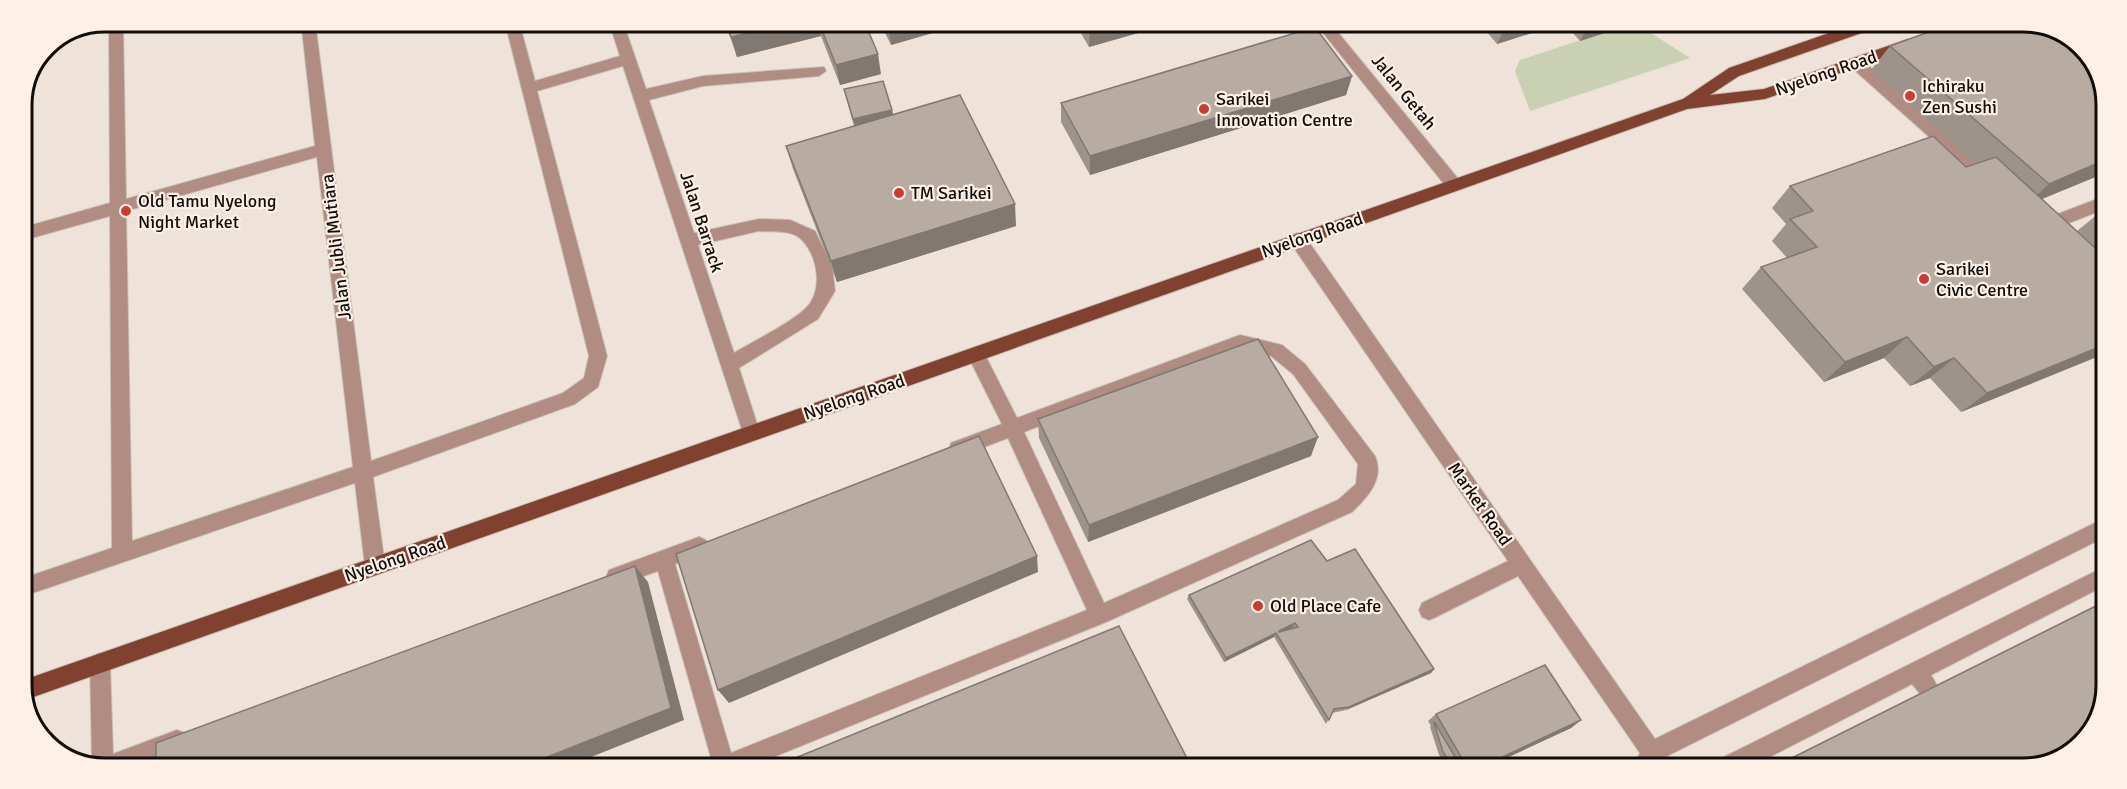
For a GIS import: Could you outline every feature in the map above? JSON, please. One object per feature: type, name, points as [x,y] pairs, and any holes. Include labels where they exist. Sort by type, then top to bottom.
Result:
[{"type":"main road","name":"Nyelong Road","points":[[1686,104],[1734,72],[1848,32]]},
{"type":"main road","name":"Nyelong Road","points":[[32,687],[1686,104],[1765,94],[1919,40]]},
{"type":"street","points":[[116,32],[122,554]]},
{"type":"street","name":"Jalan Jubli Mutiara","points":[[309,32],[375,566]]},
{"type":"street","points":[[32,584],[363,472],[569,399],[592,382],[598,356],[515,32]]},
{"type":"street","name":"Jalan Barrack","points":[[620,32],[751,433]]},
{"type":"street","name":"Jalan Getah","points":[[1330,32],[1454,185]]},
{"type":"street","points":[[530,88],[629,59]]},
{"type":"street","points":[[1856,63],[2001,192]]},
{"type":"street","points":[[641,96],[703,81],[819,71]]},
{"type":"street","points":[[32,232],[324,148]]},
{"type":"street","points":[[2041,228],[2095,206]]},
{"type":"street","points":[[2026,214],[2057,242]]},
{"type":"street","points":[[688,241],[759,225],[790,226],[809,236],[825,266],[826,291],[812,314],[729,365]]},
{"type":"street","name":"Market Road","points":[[1298,240],[1522,564],[1650,758]]},
{"type":"street","points":[[743,758],[1099,615],[1345,506],[1365,488],[1368,462],[1299,369],[1276,350],[1240,342],[937,457]]},
{"type":"street","points":[[976,354],[1013,428],[1099,615]]},
{"type":"street","points":[[1661,758],[2096,532]]},
{"type":"street","points":[[598,584],[718,539]]},
{"type":"street","points":[[664,559],[724,758]]},
{"type":"street","points":[[1429,609],[1522,564]]},
{"type":"street","points":[[1746,758],[2096,580]]},
{"type":"street","points":[[100,663],[103,758]]},
{"type":"street","points":[[1915,672],[1929,689]]},
{"type":"street","points":[[148,758],[169,754],[191,736]]},
{"type":"green space","points":[[1605,32],[1649,32],[1690,58],[1530,111],[1515,71],[1520,60]]},
{"type":"building","points":[[729,32],[752,32],[731,37]]},
{"type":"building","points":[[823,32],[869,32],[878,54],[836,65]]},
{"type":"building","name":"Sarikei Innovation Centre","points":[[1298,32],[1319,32],[1352,76],[1090,156],[1061,103]]},
{"type":"building","points":[[1929,32],[2032,32],[2055,39],[2074,53],[2092,81],[2095,99],[2095,164],[2049,184],[1890,46]]},
{"type":"building","points":[[883,81],[892,110],[853,119],[844,89]]},
{"type":"building","points":[[960,95],[1015,204],[831,261],[786,146]]},
{"type":"building","name":"Sarikei Civic Centre","points":[[1933,136],[1966,167],[1996,157],[2095,248],[2095,349],[1987,393],[1954,358],[1934,367],[1907,337],[1845,362],[1761,267],[1817,247],[1790,219],[1813,211],[1790,186]]},
{"type":"building","points":[[1258,339],[1318,437],[1089,525],[1038,419]]},
{"type":"building","points":[[979,436],[1037,556],[718,690],[676,554]]},
{"type":"building","points":[[1311,540],[1327,561],[1355,549],[1434,669],[1349,707],[1334,709],[1329,720],[1276,633],[1226,658],[1189,595]],"holes":[[[1295,623],[1298,627],[1279,632]]]},
{"type":"building","points":[[635,566],[671,708],[545,758],[156,758],[156,743]]},
{"type":"building","points":[[2096,606],[2096,685],[2092,708],[2074,736],[2055,750],[2023,758],[1792,758]]},
{"type":"building","points":[[1119,626],[1187,758],[795,758]]},
{"type":"building","points":[[1545,665],[1581,720],[1500,758],[1462,758],[1436,714]]},
{"type":"building","points":[[1434,723],[1456,758],[1447,758]]},
{"type":"place","name":"Ichiraku Zen Sushi","points":[[1910,96]]},
{"type":"place","name":"Sarikei Innovation Centre","points":[[1204,109]]},
{"type":"place","name":"TM Sarikei","points":[[899,193]]},
{"type":"place","name":"Old Tamu Nyelong Night Market","points":[[126,211]]},
{"type":"place","name":"Sarikei Civic Centre","points":[[1924,279]]},
{"type":"place","name":"Old Place Cafe","points":[[1258,606]]}]
